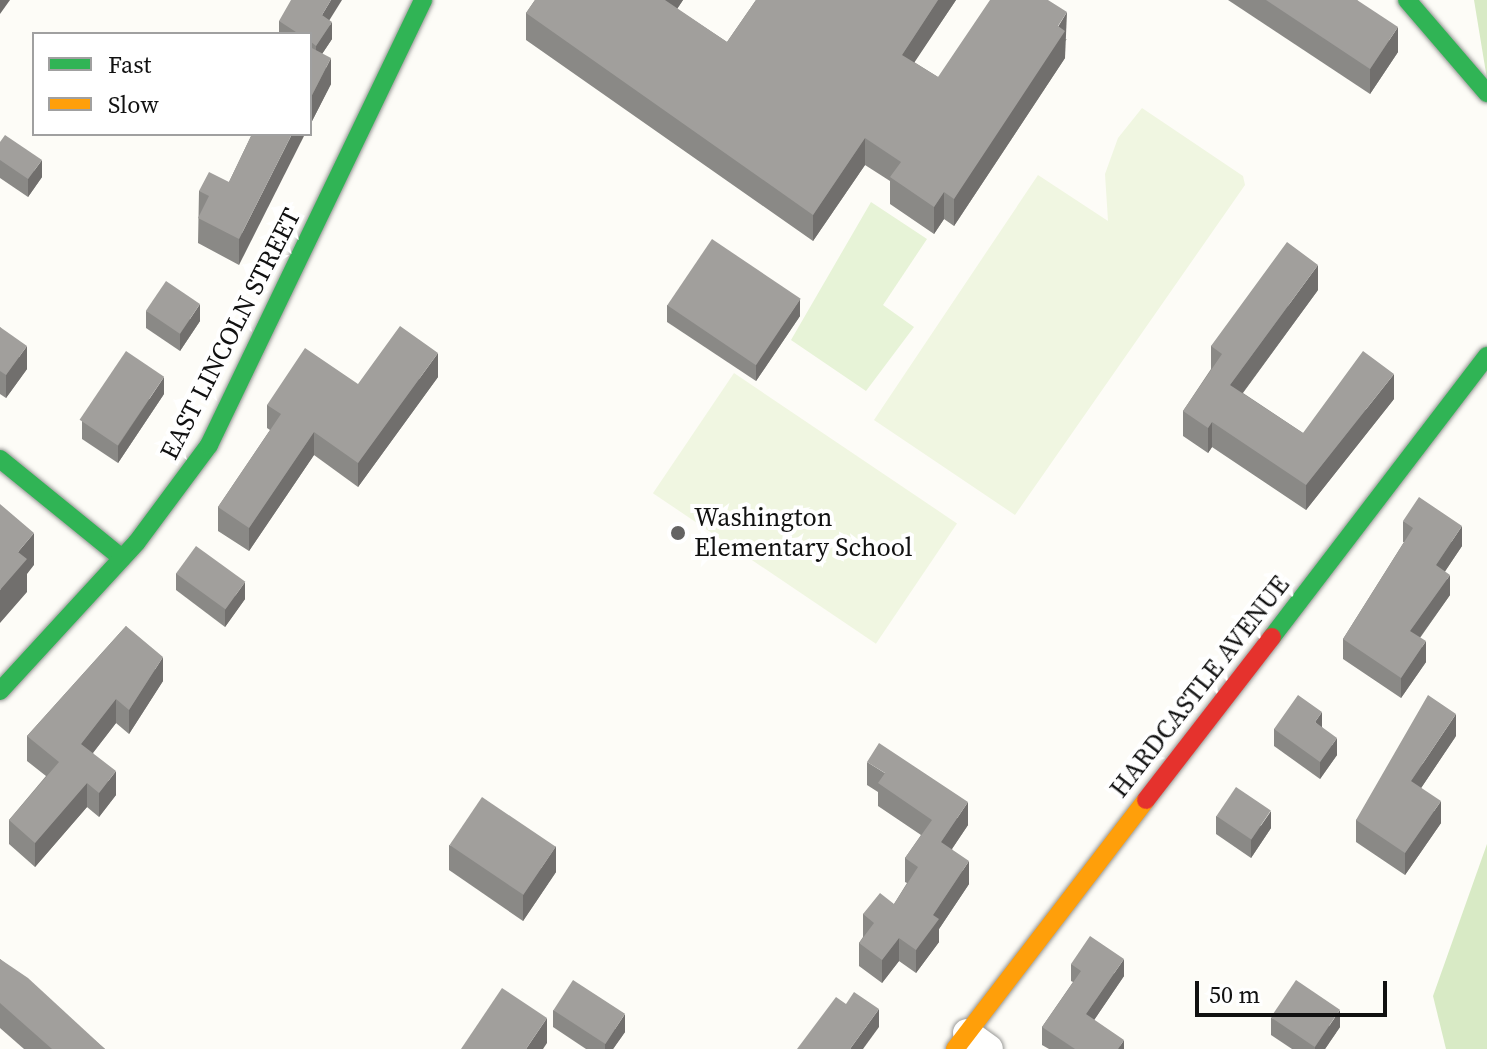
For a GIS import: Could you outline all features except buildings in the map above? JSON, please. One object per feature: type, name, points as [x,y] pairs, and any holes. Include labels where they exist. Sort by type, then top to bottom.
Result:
[{"type":"street","name":"EAST LINCOLN STREET","points":[[0,691],[122,558],[209,445],[423,0]]},
{"type":"street","points":[[1407,0],[1430,19],[1487,93]]},
{"type":"street","name":"HARDCASTLE AVENUE","points":[[970,1044],[1487,356]]},
{"type":"street","points":[[0,459],[122,558]]},
{"type":"green space","points":[[1474,0],[1487,0],[1487,79]]},
{"type":"green space","points":[[1142,108],[1243,176],[1245,185],[1015,515],[874,420],[1038,175],[1108,221],[1105,174],[1118,138]]},
{"type":"green space","points":[[871,202],[927,239],[883,305],[914,327],[866,391],[791,340]]},
{"type":"green space","points":[[734,373],[957,523],[876,644],[653,493]]},
{"type":"green space","points":[[1487,844],[1487,1049],[1446,1049],[1433,996]]},
{"type":"traffic: fast","points":[[0,691],[137,542],[209,445],[423,0]]},
{"type":"traffic: fast","points":[[1407,0],[1487,93]]},
{"type":"traffic: fast","points":[[1272,637],[1487,356]]},
{"type":"traffic: fast","points":[[0,459],[122,558]]},
{"type":"traffic: slow","points":[[955,1049],[1146,800]]},
{"type":"traffic: jam","points":[[1146,800],[1272,637]]},
{"type":"place","name":"Washington Elementary School","points":[[678,533]]}]
